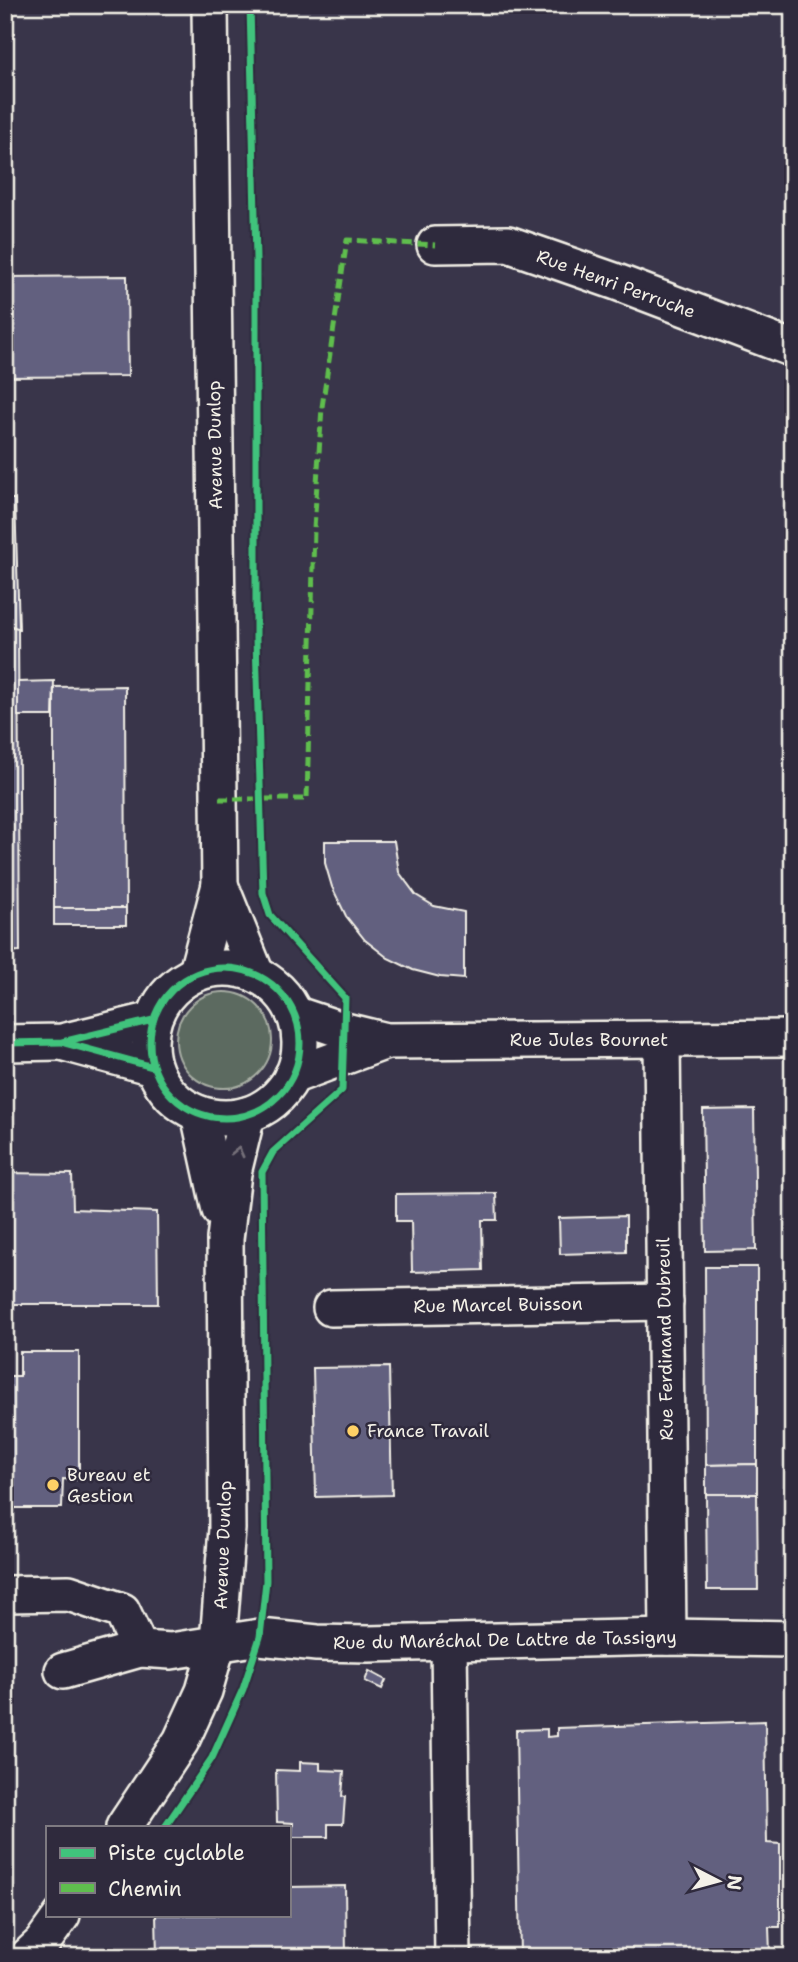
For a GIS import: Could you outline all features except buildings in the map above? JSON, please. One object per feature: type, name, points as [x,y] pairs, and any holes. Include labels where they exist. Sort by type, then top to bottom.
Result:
[{"type":"street","name":"Avenue Dunlop","points":[[197,972],[220,884],[210,5]]},
{"type":"street","name":"Rue Henri Perruche","points":[[435,245],[508,244],[793,349]]},
{"type":"street","name":"Avenue Dunlop","points":[[220,884],[256,974]]},
{"type":"street","points":[[216,967],[237,968],[256,974],[272,984],[285,998],[294,1014],[300,1035],[299,1056],[292,1076],[281,1093],[266,1107],[247,1115],[223,1119],[199,1114],[179,1103],[163,1087],[153,1067],[149,1043],[153,1020],[163,1000],[178,984],[197,972],[216,967]]},
{"type":"street","name":"Rue Jules Bournet","points":[[294,1014],[386,1041],[793,1038]]},
{"type":"street","points":[[5,1043],[62,1042],[153,1020]]},
{"type":"street","name":"Rue Ferdinand Dubreuil","points":[[662,1040],[668,1637]]},
{"type":"street","name":"Rue Jules Bournet","points":[[292,1076],[386,1041]]},
{"type":"street","points":[[62,1042],[153,1067]]},
{"type":"street","name":"Avenue Dunlop","points":[[199,1114],[213,1170],[225,1238]]},
{"type":"street","name":"Avenue Dunlop","points":[[125,1826],[181,1741],[204,1691],[218,1642],[227,1530],[225,1238],[233,1173],[247,1115]]},
{"type":"street","name":"Rue Marcel Buisson","points":[[331,1308],[665,1302]]},
{"type":"street","points":[[5,1594],[69,1592],[121,1611],[140,1649]]},
{"type":"street","name":"Rue du Maréchal De Lattre de Tassigny","points":[[63,1671],[140,1649],[171,1651],[260,1637],[317,1643],[449,1643],[668,1637],[793,1639]]},
{"type":"street","points":[[449,1643],[453,1957]]},
{"type":"street","points":[[36,1952],[61,1916]]},
{"type":"green space","points":[[224,992],[242,996],[258,1006],[268,1022],[272,1040],[268,1058],[258,1074],[242,1084],[224,1088],[206,1084],[190,1074],[180,1058],[176,1040],[180,1022],[190,1006],[206,996]]},
{"type":"marked path","points":[[219,799],[307,799],[314,529],[322,407],[347,240],[435,245]]},
{"type":"cycle path","points":[[166,1826],[212,1758],[243,1689],[260,1637],[266,1581],[262,1172],[273,1152],[342,1090],[345,998],[270,915],[263,893],[256,639],[256,259],[250,5]]},
{"type":"cycle path","points":[[225,968],[254,974],[278,990],[294,1014],[300,1043],[294,1072],[278,1096],[254,1112],[225,1118],[196,1112],[172,1096],[156,1072],[150,1043],[156,1014],[172,990],[196,974],[225,968]]},
{"type":"cycle path","points":[[5,1043],[62,1042],[153,1020]]},
{"type":"cycle path","points":[[65,1043],[153,1067]]},
{"type":"place","name":"France Travail","points":[[353,1431]]},
{"type":"place","name":"Bureau et Gestion","points":[[53,1485]]}]
